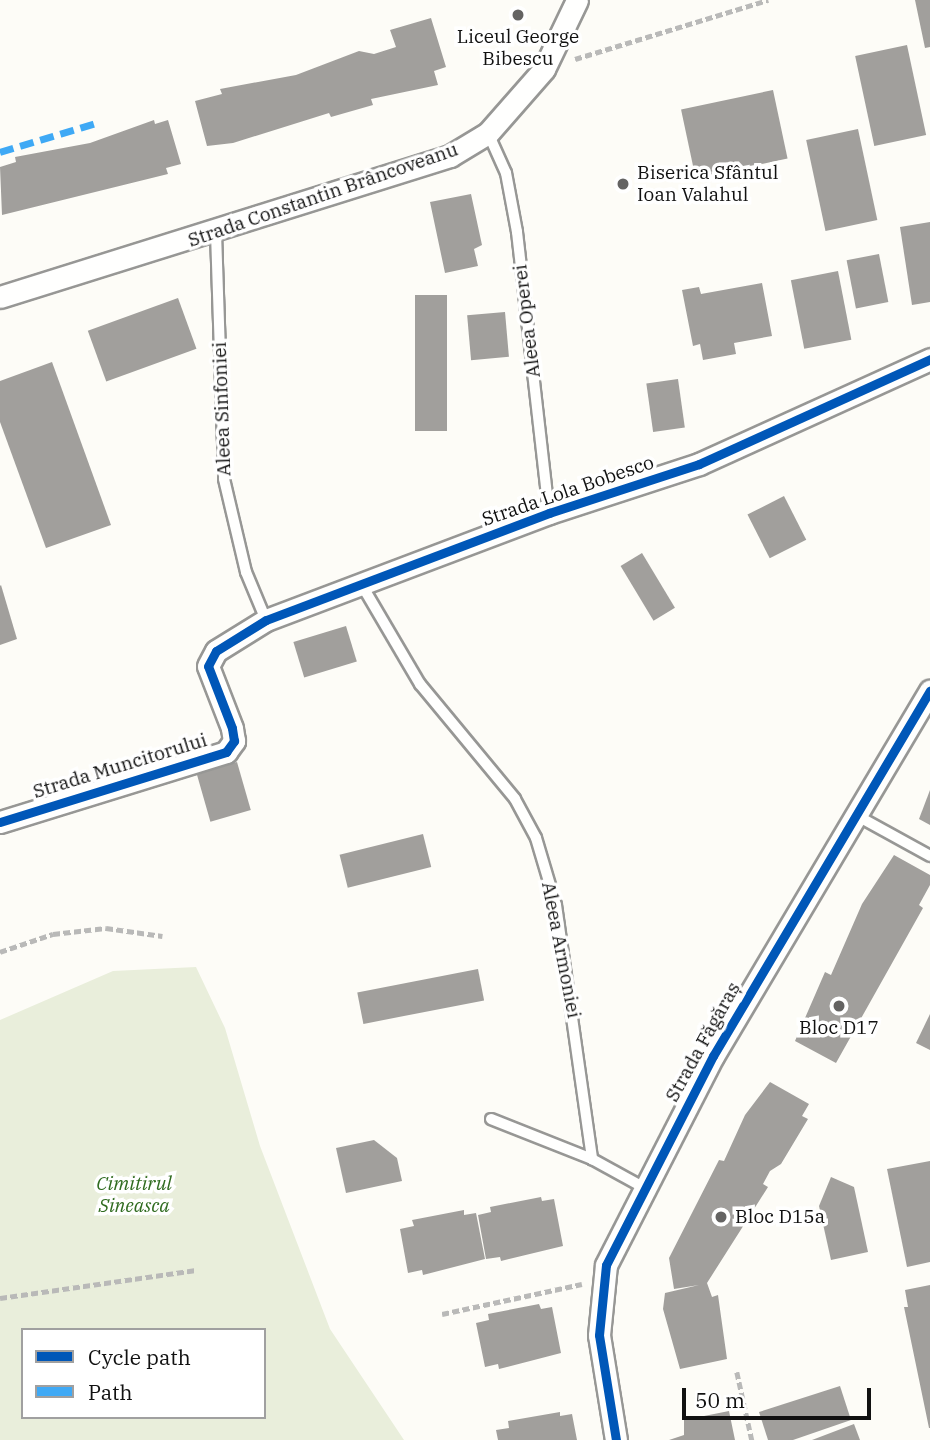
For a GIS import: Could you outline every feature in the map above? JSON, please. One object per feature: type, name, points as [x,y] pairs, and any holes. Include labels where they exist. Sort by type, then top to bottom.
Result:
[{"type":"street","name":"Strada Constantin Brâncoveanu","points":[[0,297],[216,233],[450,156],[488,134],[544,69],[577,0]]},
{"type":"street","name":"Strada Lola Bobesco","points":[[216,651],[265,620],[363,587],[550,513],[699,464],[930,359]]},
{"type":"street","name":"Strada Muncitorului","points":[[0,822],[226,752],[234,741],[208,666],[216,651]]},
{"type":"street","name":"Strada Făgăraș","points":[[617,1440],[599,1335],[605,1279],[643,1187],[854,814],[930,691]]},
{"type":"lane","name":"Aleea Operei","points":[[488,134],[506,173],[517,232],[550,513]]},
{"type":"lane","name":"Aleea Sinfoniei","points":[[216,233],[224,479],[246,572],[265,620]]},
{"type":"lane","name":"Aleea Armoniei","points":[[363,587],[420,684],[515,799],[536,838],[558,918],[592,1159]]},
{"type":"lane","points":[[854,814],[930,856]]},
{"type":"lane","points":[[491,1119],[592,1159],[643,1187]]},
{"type":"path","points":[[544,69],[768,0]]},
{"type":"path","points":[[0,951],[53,934],[106,928],[162,936]]},
{"type":"path","points":[[0,1298],[196,1270]]},
{"type":"path","points":[[442,1314],[605,1279]]},
{"type":"path","points":[[737,1372],[752,1440]]},
{"type":"green space","name":"Cimitirul Sineasca","points":[[196,967],[225,1028],[260,1146],[330,1329],[404,1440],[0,1440],[0,1020],[113,971]]},
{"type":"building","points":[[915,0],[930,0],[930,47],[925,48]]},
{"type":"building","points":[[431,18],[446,67],[434,71],[438,85],[371,99],[373,105],[331,117],[329,113],[233,143],[207,146],[195,101],[222,94],[220,89],[296,75],[359,51],[374,54],[396,47],[390,30]]},
{"type":"building","points":[[907,45],[926,135],[874,146],[855,56]]},
{"type":"building","points":[[773,90],[788,158],[696,178],[681,110]]},
{"type":"building","points":[[154,120],[155,124],[168,120],[181,164],[166,168],[168,174],[2,215],[0,167],[16,162],[15,157],[90,143]]},
{"type":"building","points":[[858,129],[877,220],[825,231],[806,140]]},
{"type":"building","points":[[471,194],[482,245],[474,249],[478,266],[445,273],[430,202]]},
{"type":"building","points":[[930,222],[930,302],[912,305],[900,227]]},
{"type":"building","points":[[879,254],[888,302],[856,308],[847,260]]},
{"type":"building","points":[[838,271],[851,340],[804,349],[791,280]]},
{"type":"building","points":[[762,283],[772,336],[734,343],[736,354],[703,360],[700,344],[693,346],[682,290],[699,287],[701,294]]},
{"type":"building","points":[[415,295],[447,295],[447,431],[415,431]]},
{"type":"building","points":[[178,298],[196,349],[106,382],[88,331]]},
{"type":"building","points":[[505,312],[509,357],[471,360],[467,315]]},
{"type":"building","points":[[52,362],[111,525],[46,548],[0,422],[0,381]]},
{"type":"building","points":[[678,379],[685,428],[653,432],[646,383]]},
{"type":"building","points":[[784,496],[806,540],[770,558],[747,515]]},
{"type":"building","points":[[642,553],[675,608],[654,621],[621,566]]},
{"type":"building","points":[[0,586],[17,639],[0,645]]},
{"type":"building","points":[[346,626],[357,661],[304,677],[293,642]]},
{"type":"building","points":[[237,762],[251,810],[210,822],[197,774]]},
{"type":"building","points":[[930,790],[930,825],[919,819]]},
{"type":"building","points":[[423,834],[431,867],[348,888],[340,855]]},
{"type":"building","points":[[894,855],[930,875],[930,885],[919,905],[923,908],[836,1063],[795,1041],[825,972],[831,975],[862,904]]},
{"type":"building","points":[[478,969],[484,1000],[363,1024],[357,992]]},
{"type":"building","points":[[930,1014],[930,1050],[916,1043]]},
{"type":"building","points":[[770,1082],[809,1104],[802,1116],[808,1119],[781,1164],[770,1171],[763,1184],[768,1187],[707,1283],[712,1297],[718,1295],[727,1359],[680,1369],[663,1309],[665,1293],[699,1285],[674,1289],[669,1258],[719,1160],[724,1161],[745,1115]]},
{"type":"building","points":[[374,1140],[397,1158],[402,1181],[346,1193],[336,1148]]},
{"type":"building","points":[[930,1161],[930,1262],[907,1267],[887,1169]]},
{"type":"building","points":[[831,1177],[854,1187],[868,1252],[831,1260],[819,1206]]},
{"type":"building","points":[[541,1197],[542,1201],[554,1199],[563,1246],[501,1261],[500,1257],[486,1259],[478,1215],[491,1212],[490,1207]]},
{"type":"building","points":[[464,1210],[464,1215],[476,1213],[485,1259],[423,1275],[422,1270],[408,1273],[400,1229],[414,1226],[412,1220]]},
{"type":"building","points":[[930,1285],[929,1428],[904,1307],[908,1307],[905,1290]]},
{"type":"building","points":[[539,1304],[541,1309],[552,1307],[561,1353],[499,1369],[498,1364],[485,1367],[476,1323],[489,1320],[488,1314]]},
{"type":"building","points":[[840,1386],[851,1420],[793,1440],[768,1440],[759,1412]]},
{"type":"building","points":[[729,1411],[735,1440],[669,1440],[684,1435],[684,1420]]},
{"type":"building","points":[[560,1412],[560,1416],[572,1414],[577,1440],[498,1440],[496,1430],[509,1428],[508,1421]]},
{"type":"building","points":[[854,1424],[860,1440],[812,1440]]},
{"type":"marked path","points":[[0,152],[96,123]]},
{"type":"cycle path","points":[[0,822],[226,752],[234,741],[232,728],[208,666],[216,651],[266,620],[549,513],[699,464],[930,359]]},
{"type":"cycle path","points":[[616,1440],[599,1335],[606,1265],[713,1056],[930,691]]},
{"type":"place","name":"Liceul George Bibescu","points":[[518,15]]},
{"type":"place","name":"Biserica Sfântul Ioan Valahul","points":[[623,184]]},
{"type":"place","name":"Bloc D17","points":[[839,1006]]},
{"type":"place","name":"Bloc D15a","points":[[721,1217]]}]
